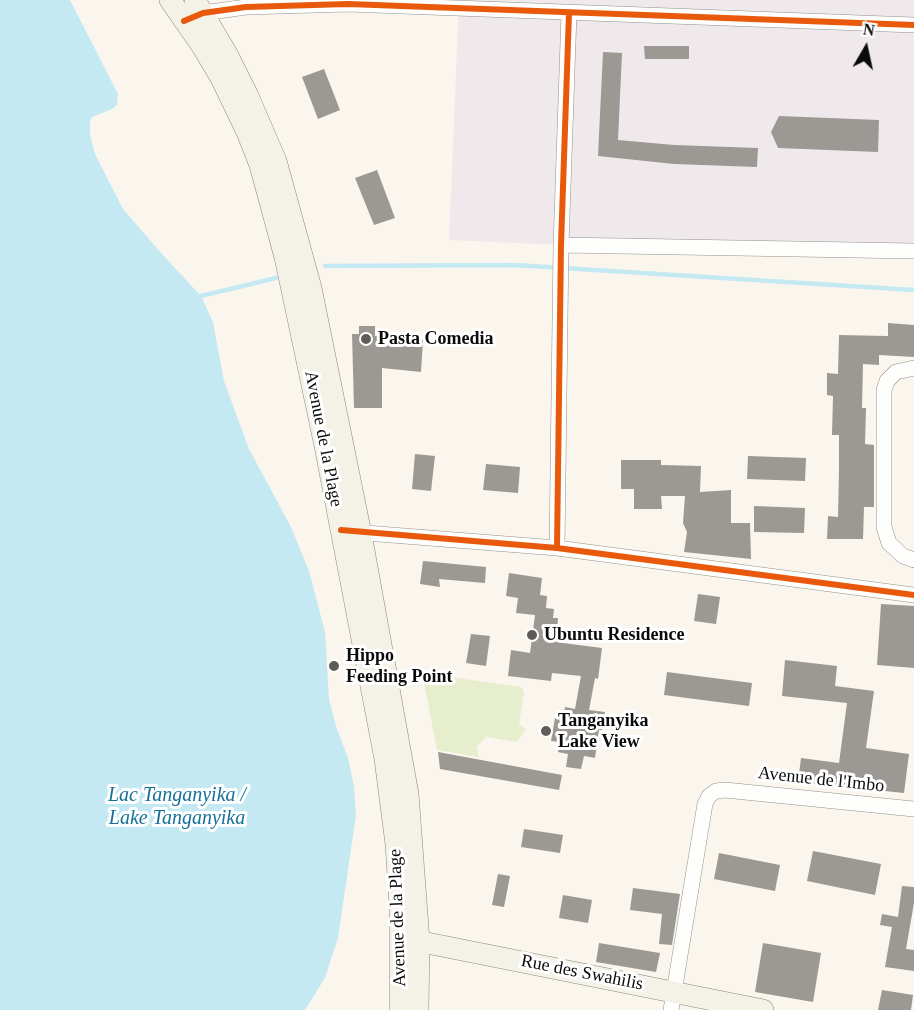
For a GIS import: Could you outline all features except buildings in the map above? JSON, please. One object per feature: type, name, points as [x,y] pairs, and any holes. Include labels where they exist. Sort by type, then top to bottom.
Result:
[{"type":"main road","name":"Avenue de la Plage","points":[[170,0],[194,11],[227,54],[248,96],[276,161],[311,288],[385,759],[418,1010]]},
{"type":"main road","name":"Avenue de la Plage","points":[[400,1010],[410,940]]},
{"type":"main road","name":"Rue des Swahilis","points":[[410,940],[673,1001],[763,1010]]},
{"type":"street","points":[[194,11],[348,4],[914,26]]},
{"type":"street","points":[[557,548],[569,13]]},
{"type":"street","points":[[562,251],[914,251]]},
{"type":"street","points":[[914,368],[896,372],[887,381],[884,390],[884,528],[889,543],[903,556],[914,560]]},
{"type":"street","points":[[351,532],[557,548],[914,595]]},
{"type":"street","name":"Avenue de l'Imbo","points":[[673,1001],[705,804],[709,796],[716,791],[725,790],[914,809]]},
{"type":"shaded area","points":[[459,0],[914,0],[914,251],[561,245],[449,240]]},
{"type":"green space","points":[[428,674],[521,687],[524,692],[519,724],[526,729],[517,742],[486,737],[476,747],[479,757],[437,750],[423,677]]},
{"type":"water","name":"Lac Tanganyika / Lake Tanganyika","points":[[0,0],[70,0],[118,94],[117,105],[92,117],[90,121],[90,134],[95,154],[123,209],[201,296],[213,322],[224,381],[249,449],[291,527],[309,571],[325,632],[329,699],[348,758],[354,786],[356,815],[338,938],[325,978],[305,1010],[0,1010]]},
{"type":"waterway","points":[[325,266],[515,265],[914,290]]},
{"type":"waterway","points":[[201,296],[276,278]]},
{"type":"cycle path","points":[[184,21],[203,13],[246,7],[348,4],[914,25]]},
{"type":"cycle path","points":[[557,548],[561,245],[569,13]]},
{"type":"cycle path","points":[[341,530],[557,548],[914,595]]},
{"type":"place","name":"Pasta Comedia","points":[[366,339]]},
{"type":"place","name":"Ubuntu Residence","points":[[532,635]]},
{"type":"place","name":"Hippo Feeding Point","points":[[334,666]]},
{"type":"place","name":"Tanganyika Lake View","points":[[546,731]]}]
